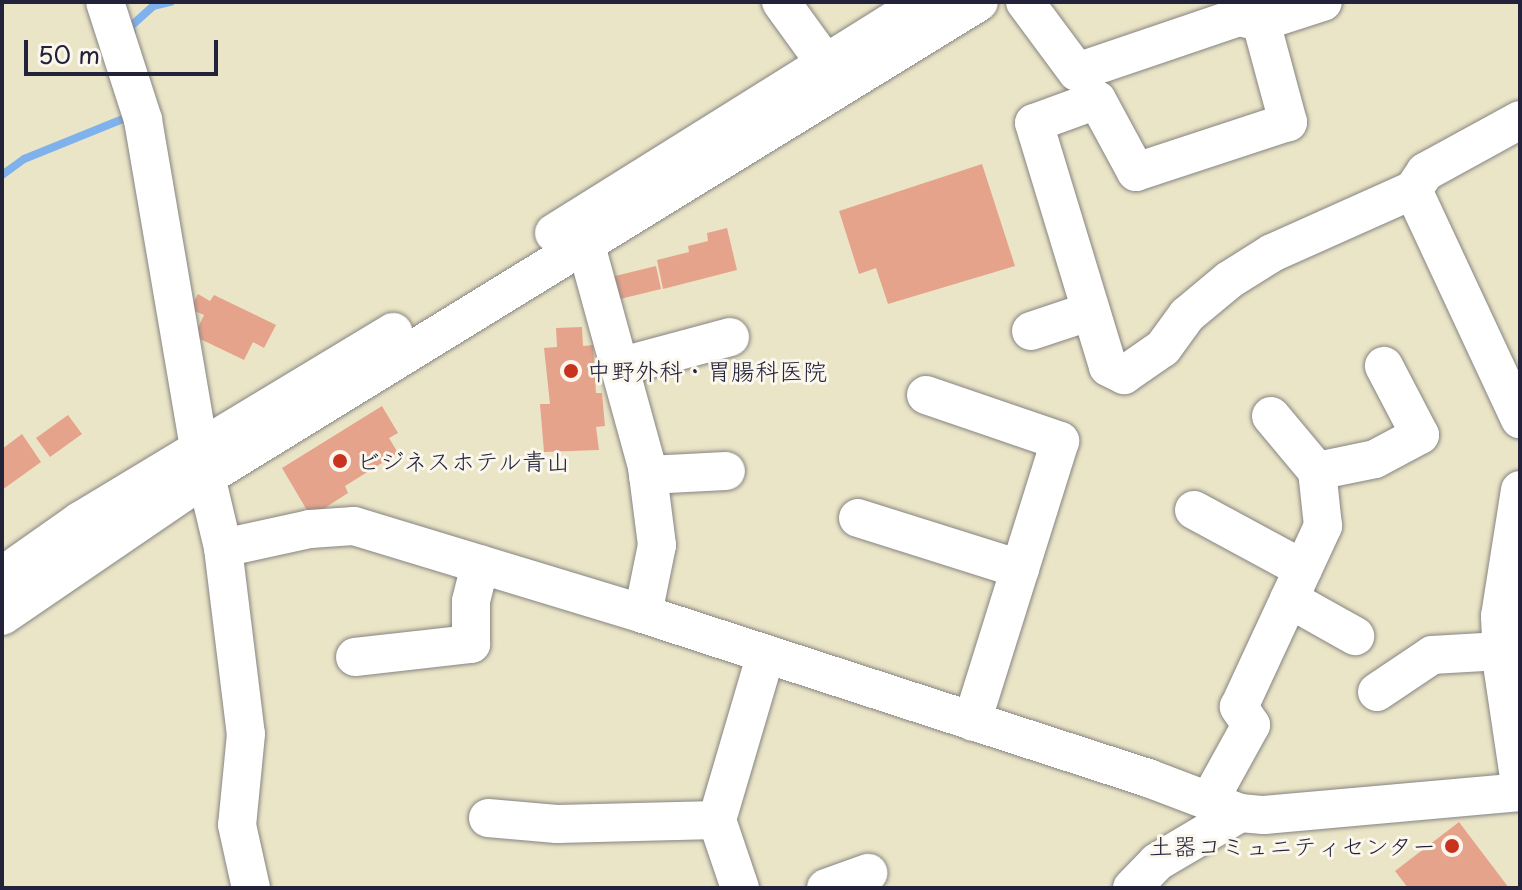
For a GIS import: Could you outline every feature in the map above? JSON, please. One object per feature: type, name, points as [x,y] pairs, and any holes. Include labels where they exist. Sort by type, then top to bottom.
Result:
[{"type":"street","points":[[105,2],[143,120],[202,462],[223,548],[246,734],[237,825],[251,888]]},
{"type":"street","points":[[781,2],[834,76]]},
{"type":"street","points":[[834,76],[924,2]]},
{"type":"street","points":[[2,576],[80,521],[202,462],[834,76],[979,2]]},
{"type":"street","points":[[1025,2],[1087,86],[1136,172],[1288,122],[1261,22]]},
{"type":"street","points":[[1323,2],[1261,22],[1239,17],[1087,86],[1034,123],[1048,211],[1091,311],[1108,367],[1124,375],[1163,348],[1187,315],[1240,273],[1272,253],[1413,190],[1425,172],[1520,120]]},
{"type":"street","points":[[1413,190],[1520,419]]},
{"type":"street","points":[[582,231],[648,475],[657,545],[643,614]]},
{"type":"street","points":[[1031,331],[1091,311]]},
{"type":"street","points":[[619,367],[730,337]]},
{"type":"street","points":[[1317,471],[1375,459],[1420,435],[1384,366]]},
{"type":"street","points":[[926,395],[1060,441],[972,721]]},
{"type":"street","points":[[1132,888],[1157,862],[1224,807],[1251,725],[1239,707],[1323,526],[1317,471],[1271,416]]},
{"type":"street","points":[[2,616],[202,462]]},
{"type":"street","points":[[648,475],[726,471]]},
{"type":"street","points":[[1520,490],[1500,616],[1501,651],[1520,785]]},
{"type":"street","points":[[1194,510],[1296,584],[1355,636]]},
{"type":"street","points":[[858,518],[1020,569]]},
{"type":"street","points":[[223,548],[310,529],[354,526],[643,614],[1224,807],[1264,815],[1520,792]]},
{"type":"street","points":[[355,657],[471,644],[471,601],[480,564]]},
{"type":"street","points":[[1377,692],[1432,655],[1501,651]]},
{"type":"street","points":[[740,888],[717,820],[766,654]]},
{"type":"street","points":[[488,818],[557,824],[717,820]]},
{"type":"street","points":[[826,888],[868,873]]},
{"type":"building","points":[[982,164],[1015,266],[888,304],[876,268],[859,274],[839,211]]},
{"type":"building","points":[[727,228],[737,270],[663,289],[657,260],[689,252],[688,246],[708,241],[707,233]]},
{"type":"building","points":[[656,266],[661,289],[612,301],[607,278]]},
{"type":"building","points":[[198,294],[210,301],[214,295],[276,325],[264,348],[253,342],[244,360],[194,336],[204,315],[190,309]]},
{"type":"building","name":"中野外科・胃腸科医院","points":[[582,327],[583,346],[593,345],[596,393],[602,393],[605,426],[596,427],[599,450],[544,452],[540,404],[550,404],[544,348],[557,347],[556,328]]},
{"type":"building","name":"ビジネスホテル青山","points":[[382,406],[398,433],[389,438],[398,453],[345,486],[348,493],[320,511],[308,512],[282,468]]},
{"type":"building","points":[[68,415],[82,434],[50,457],[36,438]]},
{"type":"building","points":[[22,434],[41,462],[2,490],[2,449]]},
{"type":"building","name":"土器コミュニティセンター","points":[[1459,822],[1509,888],[1408,888],[1395,871]]},
{"type":"waterway","points":[[132,32],[130,27],[153,6],[171,2]]},
{"type":"waterway","points":[[2,175],[24,159],[128,117]]},
{"type":"place","name":"中野外科・胃腸科医院","points":[[571,371]]},
{"type":"place","name":"ビジネスホテル青山","points":[[340,461]]},
{"type":"place","name":"土器コミュニティセンター","points":[[1452,846]]}]
